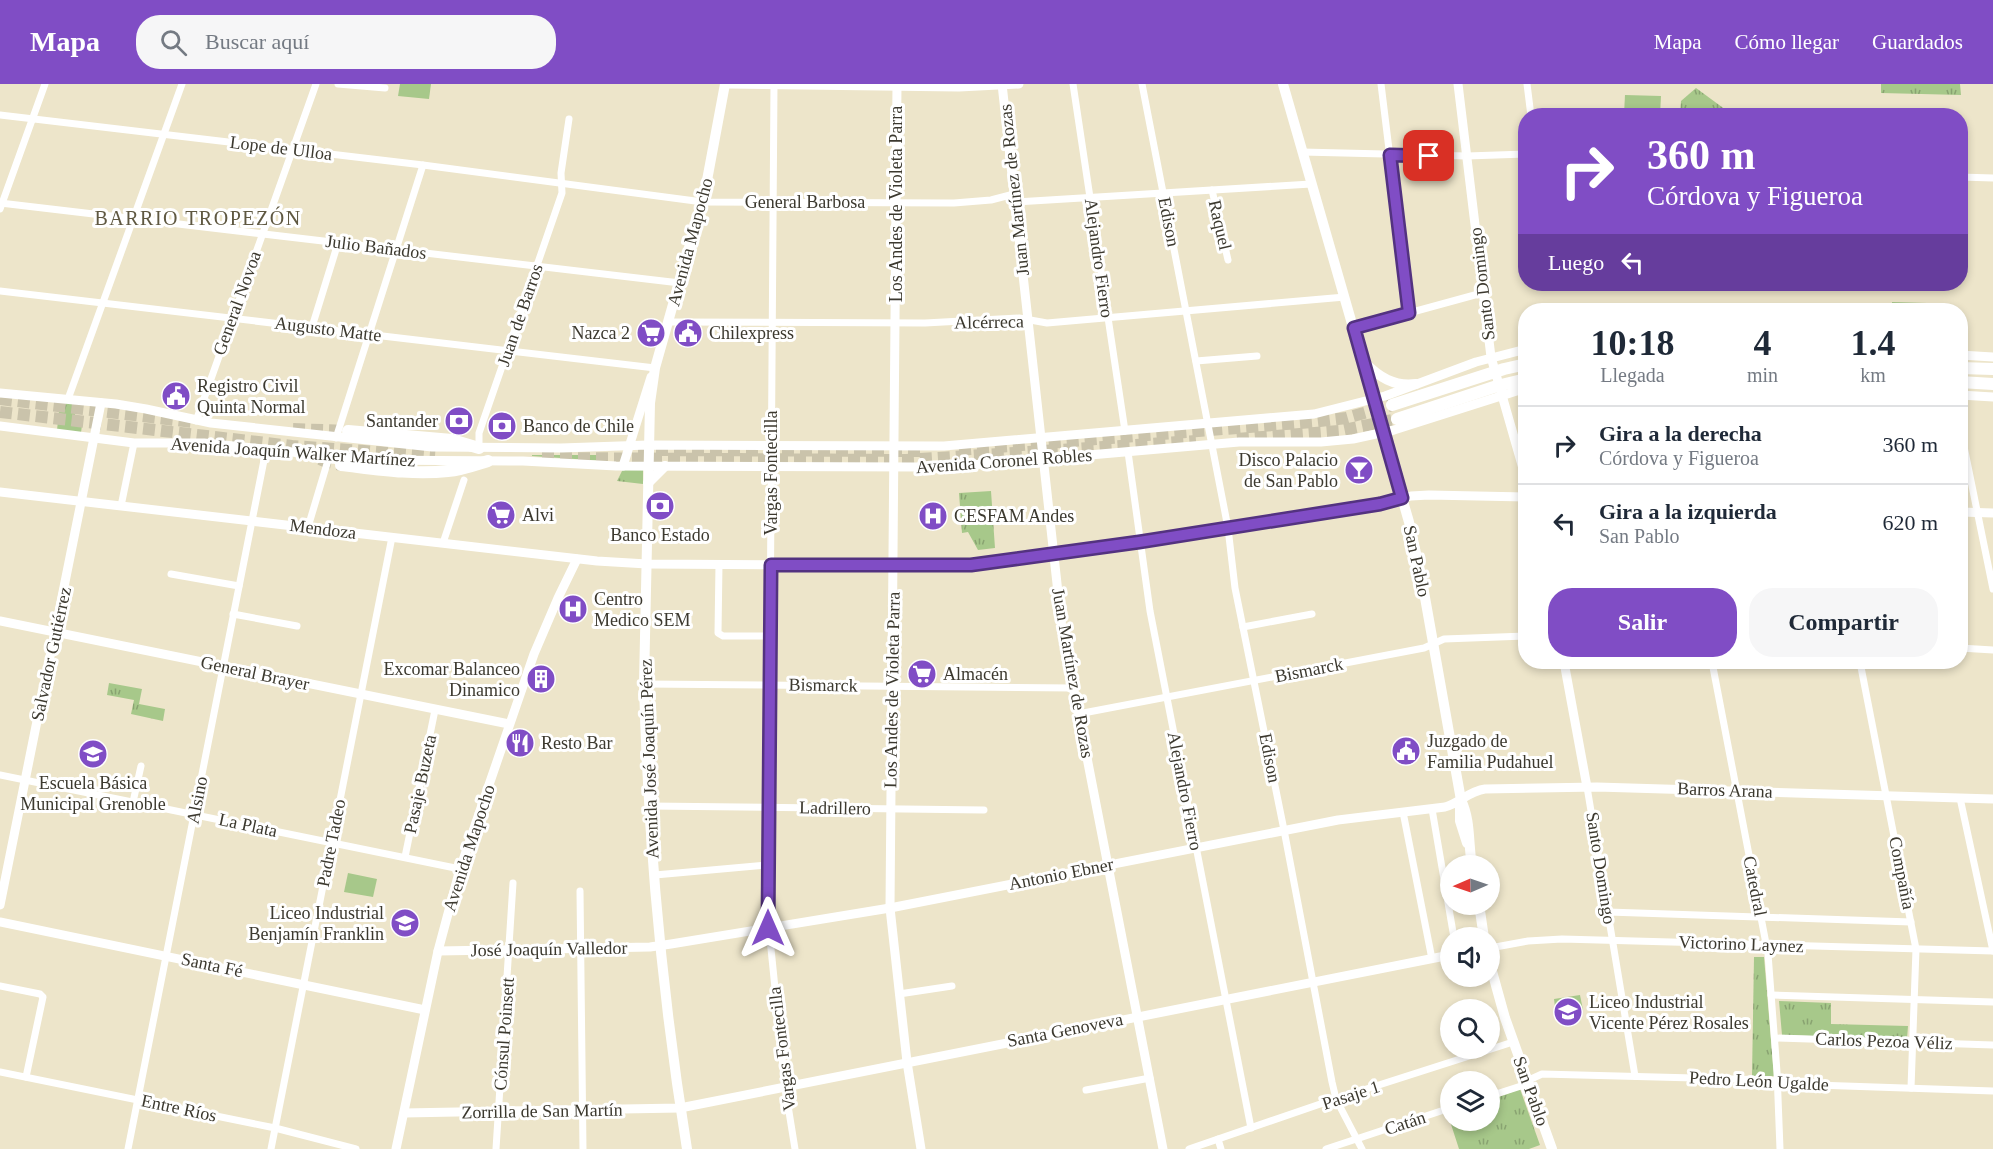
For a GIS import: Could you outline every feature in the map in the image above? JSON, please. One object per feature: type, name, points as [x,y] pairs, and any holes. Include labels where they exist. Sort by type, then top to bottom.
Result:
[{"type":"highway","points":[[1392,405],[1518,366]]},
{"type":"highway","points":[[1968,368],[1993,369]]},
{"type":"highway","points":[[1396,419],[1518,381]]},
{"type":"highway","points":[[1968,382],[1993,384]]},
{"type":"highway","points":[[348,431],[452,440],[479,448]]},
{"type":"highway","points":[[341,465],[440,472],[464,469],[488,461]]},
{"type":"main road","name":"Avenida Mapocho","points":[[656,368],[703,202],[727,84]]},
{"type":"main road","name":"San Pablo","points":[[1283,84],[1415,548],[1461,800],[1460,821],[1470,855]]},
{"type":"main road","points":[[1363,362],[1390,382],[1403,385],[1416,384]]},
{"type":"main road","name":"Avenida José Joaquín Pérez","points":[[656,368],[648,414],[644,684],[659,946],[687,1149]]},
{"type":"main road","points":[[648,483],[665,466]]},
{"type":"main road","name":"San Pablo","points":[[1497,987],[1548,1148]]},
{"type":"street","points":[[1,205],[45,84]]},
{"type":"street","points":[[68,399],[182,84]]},
{"type":"street","name":"General Novoa","points":[[195,421],[316,84]]},
{"type":"street","points":[[338,84],[385,88]]},
{"type":"street","points":[[727,84],[959,87],[1019,84]]},
{"type":"street","name":"Alejandro Fierro","points":[[1073,84],[1125,431]]},
{"type":"street","name":"Edison","points":[[1142,84],[1228,528],[1243,627],[1336,1099],[1362,1149]]},
{"type":"street","points":[[1381,84],[1409,313]]},
{"type":"street","name":"Santo Domingo","points":[[1458,84],[1491,357],[1518,451]]},
{"type":"street","points":[[1527,84],[1530,108]]},
{"type":"street","name":"Vargas Fontecilla","points":[[774,85],[768,928],[785,1087],[795,1149]]},
{"type":"street","name":"Los Andes de Violeta Parra","points":[[897,85],[890,908],[907,1062],[921,1149]]},
{"type":"street","name":"Juan Martínez de Rozas","points":[[1002,85],[1062,629],[1163,1149]]},
{"type":"street","name":"Lope de Ulloa","points":[[0,116],[423,165],[703,202]]},
{"type":"street","points":[[562,183],[561,173],[569,119]]},
{"type":"street","points":[[1302,152],[1467,156],[1518,154]]},
{"type":"street","points":[[336,438],[423,165]]},
{"type":"street","points":[[1968,177],[1993,178]]},
{"type":"street","name":"Juan de Barros","points":[[479,448],[479,433],[562,193],[562,183]]},
{"type":"street","name":"General Barbosa","points":[[703,202],[969,202],[1311,184]]},
{"type":"street","name":"Raquel","points":[[1212,190],[1228,260]]},
{"type":"street","name":"Julio Bañados","points":[[1,205],[680,283]]},
{"type":"street","points":[[312,327],[338,243]]},
{"type":"street","name":"Augusto Matte","points":[[0,291],[656,368]]},
{"type":"street","points":[[1354,328],[1482,293]]},
{"type":"street","name":"Alcérreca","points":[[668,322],[935,323],[1018,318],[1047,323],[1345,297]]},
{"type":"street","name":"Avenida Coronel Robles","points":[[631,445],[975,444],[1296,417],[1374,400],[1491,357],[1518,351]]},
{"type":"street","points":[[1968,355],[1993,357]]},
{"type":"street","points":[[1196,361],[1257,356]]},
{"type":"street","name":"Avenida Mapocho","points":[[623,466],[648,384],[656,368]]},
{"type":"street","name":"Avenida Coronel Robles","points":[[623,466],[964,465],[1256,442],[1337,441],[1384,433],[1501,391],[1518,389]]},
{"type":"street","name":"Avenida Joaquín Walker Martínez","points":[[0,393],[101,403],[146,409],[195,421],[409,446],[561,448],[631,445]]},
{"type":"street","points":[[1968,396],[1993,397]]},
{"type":"street","name":"Salvador Gutiérrez","points":[[0,905],[101,403]]},
{"type":"street","name":"Avenida Joaquín Walker Martínez","points":[[0,426],[134,443],[198,443],[329,457],[399,461],[488,461],[623,466]]},
{"type":"street","points":[[122,506],[134,443]]},
{"type":"street","name":"Alsino","points":[[128,1149],[266,450]]},
{"type":"street","name":"Alejandro Fierro","points":[[1128,452],[1150,611],[1251,1128]]},
{"type":"street","points":[[308,528],[329,457]]},
{"type":"street","points":[[1968,465],[1993,589]]},
{"type":"street","points":[[443,543],[464,480]]},
{"type":"street","name":"Mendoza","points":[[0,492],[578,559],[646,564],[893,566],[971,565],[1139,542],[1429,495],[1518,497]]},
{"type":"street","points":[[1968,512],[1993,513]]},
{"type":"street","name":"Padre Tadeo","points":[[271,1149],[392,537]]},
{"type":"street","name":"Avenida Mapocho","points":[[396,1149],[424,1010],[460,869],[509,724],[546,626],[578,559]]},
{"type":"street","points":[[719,564],[718,631],[720,635],[770,636]]},
{"type":"street","points":[[171,574],[239,586]]},
{"type":"street","points":[[233,614],[297,626]]},
{"type":"street","points":[[1243,627],[1312,614]]},
{"type":"street","name":"General Brayer","points":[[0,621],[509,724]]},
{"type":"street","name":"Bismarck","points":[[1078,714],[1424,648],[1444,639],[1518,636]]},
{"type":"street","points":[[1968,648],[1993,650]]},
{"type":"street","name":"Santo Domingo","points":[[1565,669],[1635,1076]]},
{"type":"street","name":"Catedral","points":[[1713,669],[1766,945],[1775,1038],[1780,1149]]},
{"type":"street","name":"Compañía","points":[[1861,669],[1916,949],[1911,1088]]},
{"type":"street","name":"Bismarck","points":[[644,684],[1073,688]]},
{"type":"street","name":"Pasaje Buzeta","points":[[405,857],[435,710]]},
{"type":"street","points":[[134,802],[141,766]]},
{"type":"street","name":"La Plata","points":[[0,775],[460,869]]},
{"type":"street","name":"Barros Arana","points":[[1461,800],[1471,792],[1485,789],[1587,787],[1993,799]]},
{"type":"street","points":[[1960,798],[1993,951]]},
{"type":"street","name":"Antonio Ebner","points":[[659,946],[890,908],[1284,830],[1347,819],[1432,809],[1451,805],[1461,800]]},
{"type":"street","name":"Ladrillero","points":[[650,806],[984,810]]},
{"type":"street","points":[[1432,809],[1452,927]]},
{"type":"street","points":[[1403,812],[1432,959]]},
{"type":"street","points":[[655,875],[768,865]]},
{"type":"street","name":"Cónsul Poinsett","points":[[496,1149],[513,883]]},
{"type":"street","points":[[580,891],[583,1149]]},
{"type":"street","points":[[1608,912],[1911,921]]},
{"type":"street","name":"Santa Fé","points":[[0,922],[424,1010]]},
{"type":"street","name":"Victorino Laynez","points":[[1500,946],[1538,940],[1613,940],[1993,951]]},
{"type":"street","name":"José Joaquín Valledor","points":[[438,951],[659,946]]},
{"type":"street","name":"Santa Genoveva","points":[[680,1108],[1440,957]]},
{"type":"street","points":[[0,986],[40,994],[43,997],[26,1077]]},
{"type":"street","points":[[899,994],[952,986]]},
{"type":"street","points":[[1771,995],[1993,1002]]},
{"type":"street","name":"Carlos Pezoa Véliz","points":[[1775,1038],[1993,1045]]},
{"type":"street","name":"Pasaje 1","points":[[1189,1149],[1513,1042]]},
{"type":"street","name":"Entre Ríos","points":[[0,1072],[275,1128],[356,1149]]},
{"type":"street","name":"Pedro León Ugalde","points":[[1527,1081],[1542,1074],[1770,1080],[1786,1084],[1993,1091]]},
{"type":"street","points":[[1086,1090],[1150,1078]]},
{"type":"street","points":[[1500,1093],[1515,1089],[1527,1081]]},
{"type":"street","name":"Zorrilla de San Martín","points":[[404,1113],[680,1108]]},
{"type":"street","name":"Catán","points":[[1326,1149],[1440,1111]]},
{"type":"street","points":[[1218,1139],[1221,1149]]},
{"type":"green space","points":[[400,84],[431,84],[429,99],[398,96]]},
{"type":"green space","points":[[1881,84],[1960,84],[1961,95],[1881,93]]},
{"type":"green space","points":[[1696,88],[1723,108],[1680,108],[1681,101]]},
{"type":"green space","points":[[1625,95],[1661,96],[1660,108],[1624,108]]},
{"type":"green space","points":[[60,402],[76,404],[74,424],[82,425],[81,433],[57,430]]},
{"type":"green space","points":[[604,455],[604,461],[532,456]]},
{"type":"green space","points":[[623,469],[643,470],[643,484],[617,481]]},
{"type":"green space","points":[[991,491],[995,548],[978,550],[968,532],[962,533],[959,493]]},
{"type":"green space","points":[[109,683],[142,689],[139,704],[165,709],[163,721],[131,714],[134,700],[107,695]]},
{"type":"green space","points":[[348,873],[377,879],[373,897],[344,892]]},
{"type":"green space","points":[[1754,957],[1764,957],[1774,1076],[1752,1076]]},
{"type":"green space","points":[[1580,995],[1583,1010],[1556,1015],[1554,999]]},
{"type":"green space","points":[[1779,1001],[1831,1003],[1831,1024],[1908,1026],[1907,1039],[1782,1035]]},
{"type":"green space","points":[[1520,1089],[1540,1145],[1529,1149],[1459,1149],[1453,1131],[1500,1131],[1500,1096]]},
{"type":"tunnel","points":[[0,399],[192,422]]},
{"type":"tunnel","points":[[959,450],[1312,422],[1346,418],[1392,405]]},
{"type":"tunnel","points":[[0,412],[292,446],[435,456]]},
{"type":"tunnel","points":[[1237,439],[1339,431],[1397,419]]},
{"type":"tunnel","points":[[293,429],[348,431]]},
{"type":"tunnel","points":[[542,458],[906,460],[1196,441]]},
{"type":"tunnel","points":[[638,450],[923,451]]},
{"type":"tunnel","points":[[304,451],[324,461],[341,465]]},
{"type":"place","name":"Nazca 2","points":[[651,333]]},
{"type":"place","name":"Chilexpress","points":[[688,333]]},
{"type":"place","name":"Registro Civil Quinta Normal","points":[[176,396]]},
{"type":"place","name":"Santander","points":[[459,421]]},
{"type":"place","name":"Banco de Chile","points":[[502,426]]},
{"type":"place","name":"Disco Palacio de San Pablo","points":[[1359,470]]},
{"type":"place","name":"Banco Estado","points":[[660,506]]},
{"type":"place","name":"Alvi","points":[[501,515]]},
{"type":"place","name":"CESFAM Andes","points":[[933,516]]},
{"type":"place","name":"Centro Medico SEM","points":[[573,609]]},
{"type":"place","name":"Almacén","points":[[922,674]]},
{"type":"place","name":"Excomar Balanceo Dinamico","points":[[541,679]]},
{"type":"place","name":"Resto Bar","points":[[520,743]]},
{"type":"place","name":"Juzgado de Familia Pudahuel","points":[[1406,751]]},
{"type":"place","name":"Escuela Básica Municipal Grenoble","points":[[93,754]]},
{"type":"place","name":"Liceo Industrial Benjamín Franklin","points":[[405,923]]},
{"type":"place","name":"Liceo Industrial Vicente Pérez Rosales","points":[[1568,1012]]},
{"type":"district","name":"BARRIO TROPEZÓN","points":[[198,218]]},
{"type":"route","points":[[768,928],[771,565],[971,565],[1139,542],[1393,502],[1402,498],[1354,328],[1409,313],[1390,155],[1429,156]]}]
